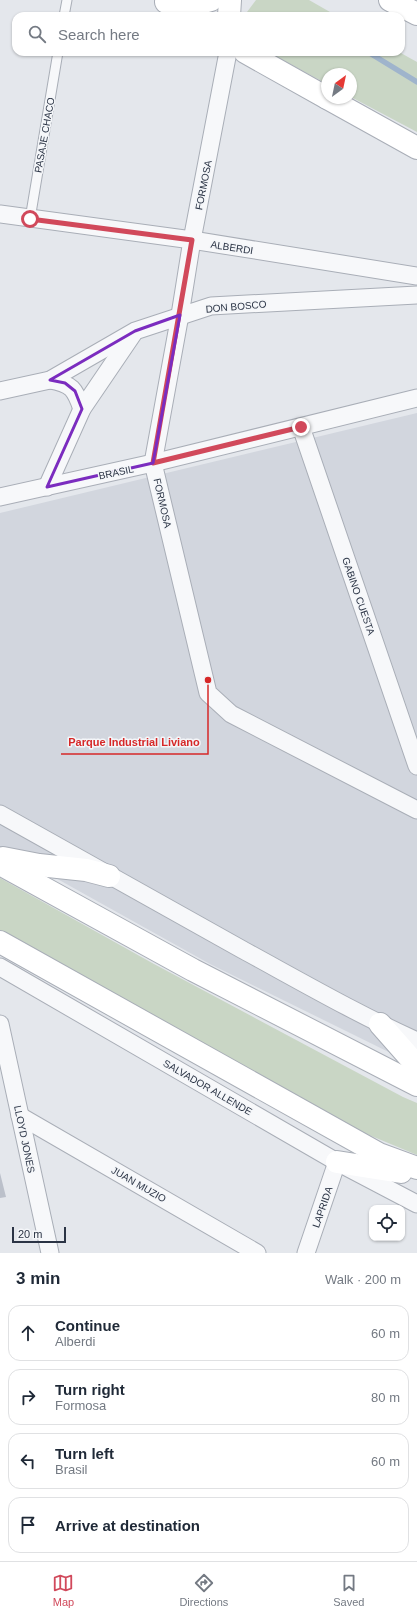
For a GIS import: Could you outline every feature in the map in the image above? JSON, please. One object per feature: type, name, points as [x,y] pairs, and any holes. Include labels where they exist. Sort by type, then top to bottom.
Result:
[{"type":"main road","points":[[164,1],[187,7],[211,0]]},
{"type":"main road","points":[[229,12],[230,0]]},
{"type":"main road","points":[[390,0],[417,14]]},
{"type":"main road","points":[[164,1],[181,12]]},
{"type":"main road","points":[[252,56],[321,95]]},
{"type":"main road","points":[[338,104],[417,148]]},
{"type":"main road","points":[[0,857],[39,866],[86,870],[110,876]]},
{"type":"main road","points":[[0,864],[192,970],[417,1085]]},
{"type":"main road","points":[[0,942],[379,1154],[417,1168]]},
{"type":"main road","points":[[380,1024],[417,1066]]},
{"type":"main road","points":[[337,1162],[417,1174]]},
{"type":"street","name":"FORMOSA","points":[[227,56],[192,240],[153,463],[208,693],[231,714],[417,810]]},
{"type":"street","name":"ALBERDI","points":[[0,214],[192,240],[417,276]]},
{"type":"street","name":"DON BOSCO","points":[[0,391],[50,380],[135,331],[211,306],[417,295]]},
{"type":"street","points":[[46,487],[82,409],[135,331]]},
{"type":"street","points":[[50,380],[65,383],[75,391],[82,409]]},
{"type":"street","name":"BRASIL","points":[[0,497],[153,463],[417,398]]},
{"type":"street","name":"GABINO CUESTA","points":[[301,427],[417,766]]},
{"type":"street","points":[[0,814],[380,1024],[417,1041]]},
{"type":"street","name":"SALVADOR ALLENDE","points":[[0,967],[337,1162],[417,1204]]},
{"type":"street","name":"LLOYD JONES","points":[[0,1024],[50,1253]]},
{"type":"street","name":"JUAN MUZIO","points":[[20,1116],[257,1253]]},
{"type":"street","name":"LAPRIDA","points":[[306,1253],[337,1162]]},
{"type":"lane","points":[[65,12],[67,0]]},
{"type":"lane","name":"PASAJE CHACO","points":[[30,219],[57,56]]},
{"type":"highlighted area","points":[[180,315],[153,463],[47,487],[82,409],[75,391],[65,383],[50,380],[135,331]]},
{"type":"shaded area","points":[[417,413],[417,1066],[210,964],[0,847],[0,513]]},
{"type":"green space","points":[[256,0],[309,0],[330,12],[247,12]]},
{"type":"green space","points":[[405,55],[417,62],[417,132],[357,100],[357,68],[321,68],[321,81],[275,56]]},
{"type":"green space","points":[[0,878],[154,964],[403,1097],[417,1103],[417,1155],[357,1130],[0,930]]},
{"type":"building","points":[[0,1173],[6,1197],[0,1198]]},
{"type":"waterway","points":[[375,56],[417,82]]},
{"type":"place","name":"Parque Industrial Liviano","points":[[208,680]]},
{"type":"route","points":[[30,219],[192,240],[153,463],[301,427]]}]
